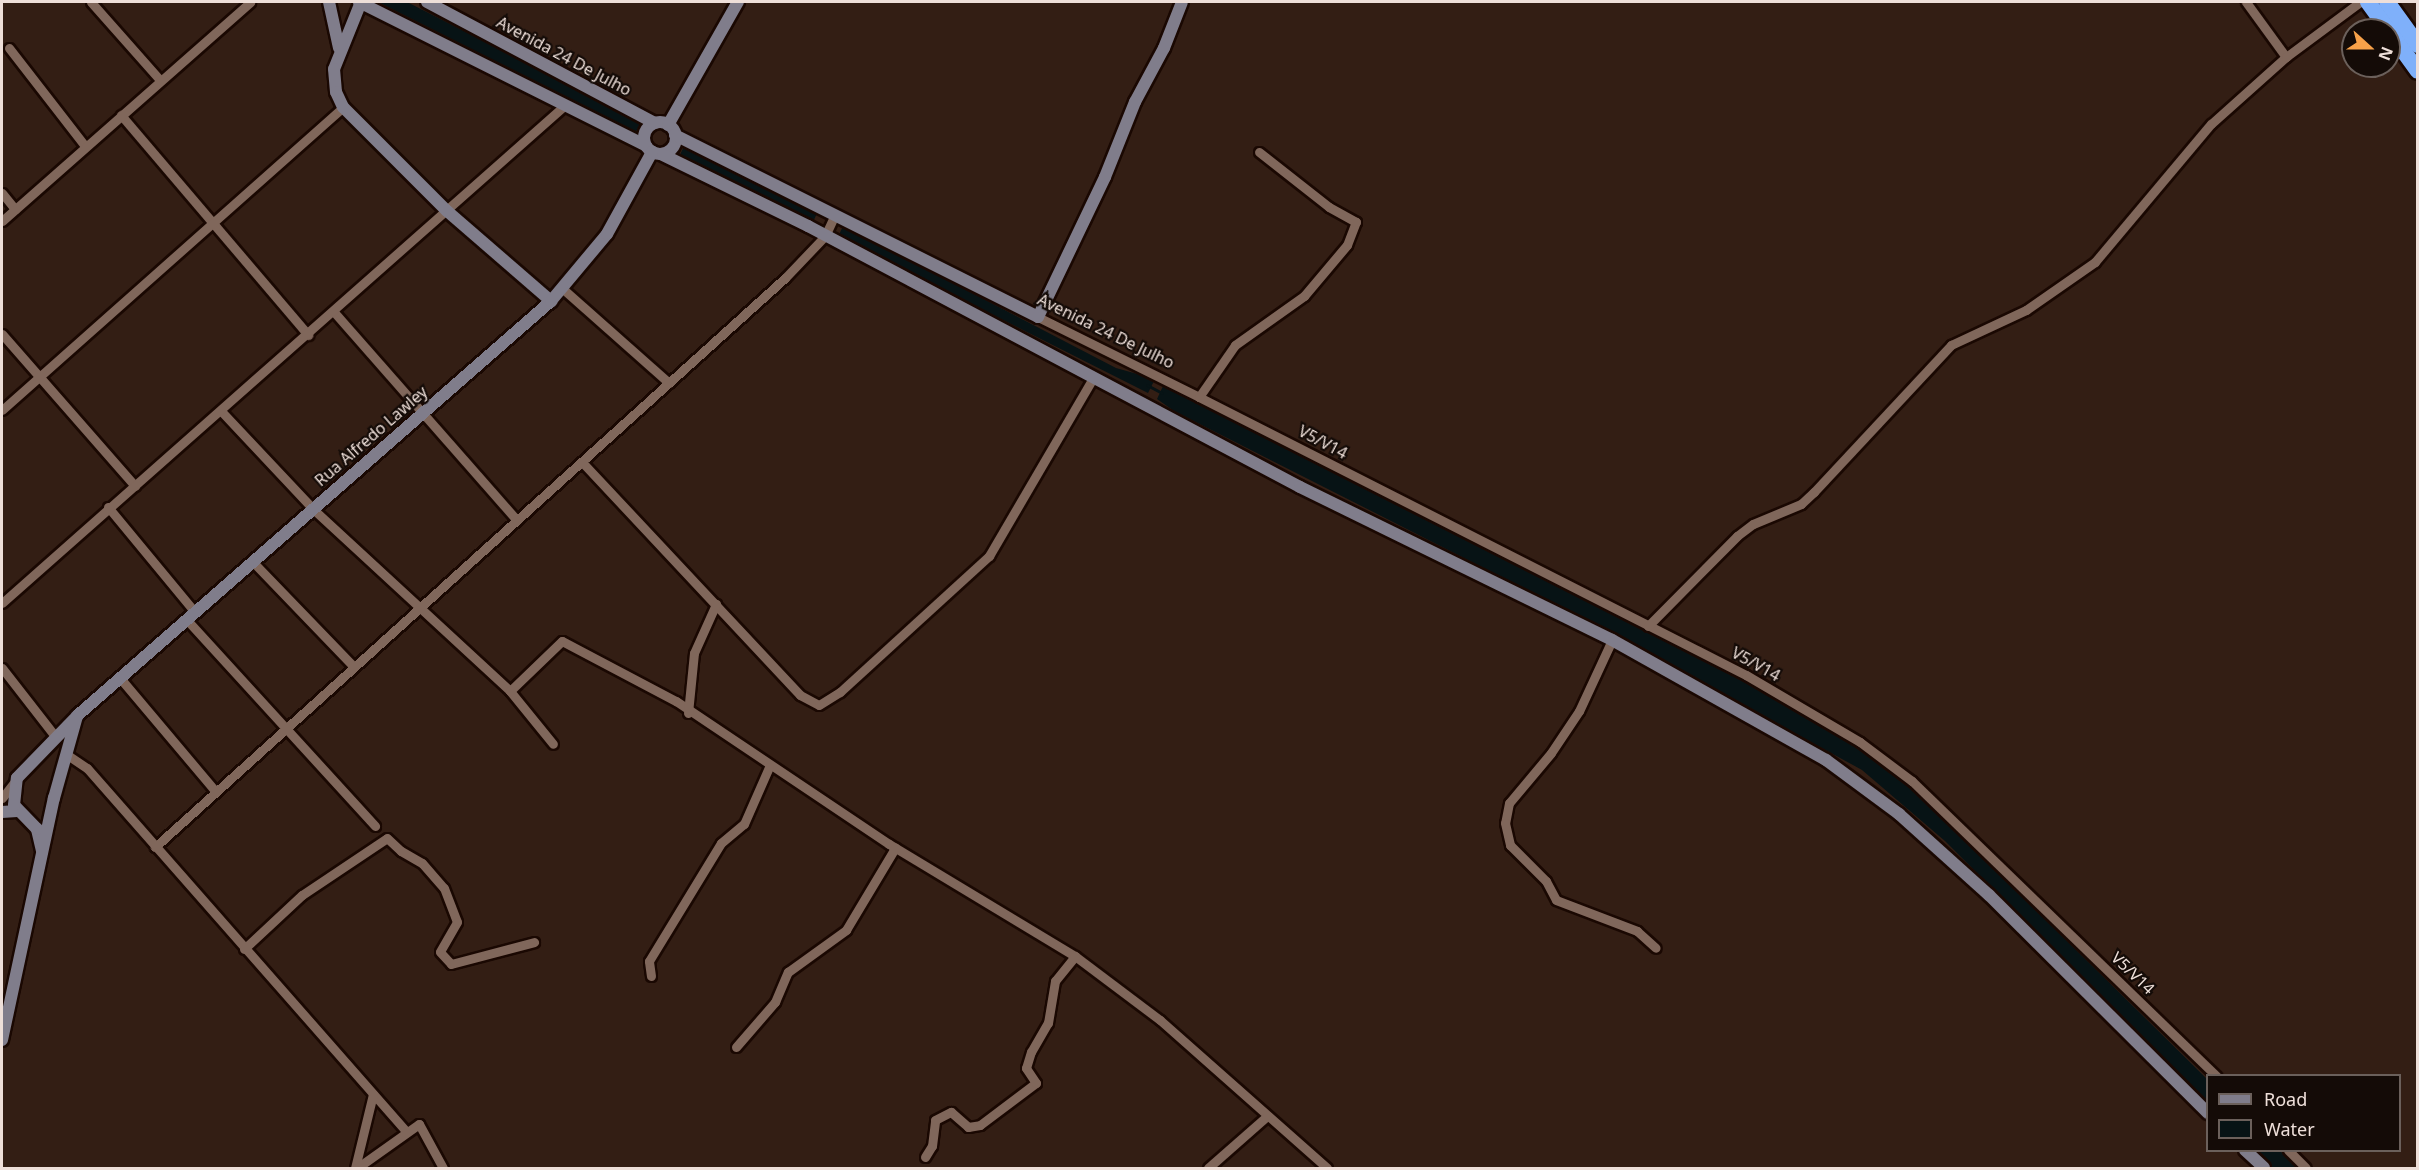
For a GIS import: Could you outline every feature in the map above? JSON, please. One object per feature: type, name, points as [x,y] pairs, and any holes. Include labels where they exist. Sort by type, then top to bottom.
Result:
[{"type":"highway","points":[[2368,2],[2380,18]]},
{"type":"highway","points":[[2387,2],[2418,45]]},
{"type":"highway","points":[[2401,48],[2418,71]]},
{"type":"street","points":[[91,2],[160,80]]},
{"type":"street","points":[[2,221],[250,2]]},
{"type":"street","points":[[329,2],[339,49]]},
{"type":"street","points":[[550,301],[447,211],[344,107],[334,81],[339,49],[360,2],[825,236],[1321,498],[1612,640],[1826,760],[1899,814],[2063,965],[2206,1111]]},
{"type":"street","name":"Avenida 24 De Julho","points":[[427,2],[661,124]]},
{"type":"street","points":[[653,151],[645,133],[661,124],[738,2]]},
{"type":"street","points":[[1038,317],[1105,177],[1134,102],[1164,48],[1182,2]]},
{"type":"street","points":[[2246,2],[2286,57]]},
{"type":"street","points":[[1648,626],[1737,536],[1753,524],[1800,504],[1814,492],[1951,345],[2026,310],[2095,262],[2189,146],[2286,57],[2360,2]]},
{"type":"street","points":[[9,48],[86,146]]},
{"type":"street","points":[[2,603],[108,507],[308,335],[564,106]]},
{"type":"street","points":[[2,410],[344,107]]},
{"type":"street","points":[[121,115],[308,335]]},
{"type":"street","points":[[653,151],[672,148],[675,135],[661,124]]},
{"type":"street","name":"Avenida 24 De Julho","points":[[675,135],[1199,397]]},
{"type":"street","name":"Rua Alfredo Lawley","points":[[17,778],[78,714],[550,301],[607,234],[653,151]]},
{"type":"street","points":[[1199,397],[1235,345],[1304,296],[1347,244],[1356,222],[1329,207],[1259,152]]},
{"type":"street","points":[[2,193],[15,209]]},
{"type":"street","points":[[155,847],[352,666],[785,278],[825,236],[835,215]]},
{"type":"street","points":[[562,288],[669,383]]},
{"type":"street","points":[[334,312],[421,414],[517,520]]},
{"type":"street","points":[[2,334],[135,486]]},
{"type":"street","points":[[582,462],[800,694],[819,705],[829,701],[989,556],[1094,378]]},
{"type":"street","name":"V5/V14","points":[[1199,397],[1746,675],[1860,742],[1912,781],[2214,1074]]},
{"type":"street","points":[[222,411],[313,509],[418,609],[510,691],[553,744]]},
{"type":"street","points":[[108,507],[191,616],[285,728],[375,826]]},
{"type":"street","points":[[252,561],[352,666]]},
{"type":"street","points":[[688,713],[694,653],[716,604]]},
{"type":"street","points":[[510,691],[562,640],[675,701],[688,713],[895,848],[1075,956],[1160,1020],[1327,1168]]},
{"type":"street","points":[[1612,640],[1589,695],[1551,753],[1509,803],[1505,823],[1510,844],[1546,881],[1556,900],[1637,931],[1656,948]]},
{"type":"street","points":[[2,668],[55,736],[60,739],[66,754],[87,768],[406,1131]]},
{"type":"street","points":[[120,678],[216,792]]},
{"type":"street","points":[[2,1040],[54,798],[78,714]]},
{"type":"street","points":[[651,976],[649,962],[721,843],[744,824],[769,767]]},
{"type":"street","points":[[2,798],[17,778]]},
{"type":"street","points":[[17,778],[13,802],[37,829],[42,851]]},
{"type":"street","points":[[2,812],[23,814],[42,812],[54,798]]},
{"type":"street","points":[[244,948],[302,895],[387,838],[401,851],[422,863],[444,888],[457,922],[440,952],[451,964],[534,942]]},
{"type":"street","points":[[736,1047],[775,1002],[788,972],[846,930],[895,848]]},
{"type":"street","points":[[925,1157],[932,1146],[932,1125],[941,1116],[951,1112],[968,1127],[980,1125],[1036,1083],[1026,1068],[1031,1052],[1048,1023],[1055,981],[1075,956]]},
{"type":"street","points":[[356,1168],[373,1094]]},
{"type":"street","points":[[1208,1168],[1267,1116]]},
{"type":"street","points":[[356,1168],[419,1124],[443,1168]]},
{"type":"street","points":[[2247,1152],[2264,1168]]},
{"type":"street","points":[[2291,1152],[2306,1168]]},
{"type":"water","points":[[378,2],[407,2],[641,121],[636,132]]},
{"type":"water","points":[[684,146],[818,211],[813,222],[680,155]]},
{"type":"water","points":[[843,226],[1116,368],[1155,379],[1148,393],[838,237]]},
{"type":"water","points":[[1164,384],[1744,679],[1849,739],[1914,790],[2206,1078],[2206,1102],[1945,841],[1862,770],[1616,635],[1174,411],[1157,399]]},
{"type":"water","points":[[2256,1152],[2281,1152],[2298,1168],[2273,1168]]},
{"type":"waterway","points":[[1147,385],[1162,393]]}]
